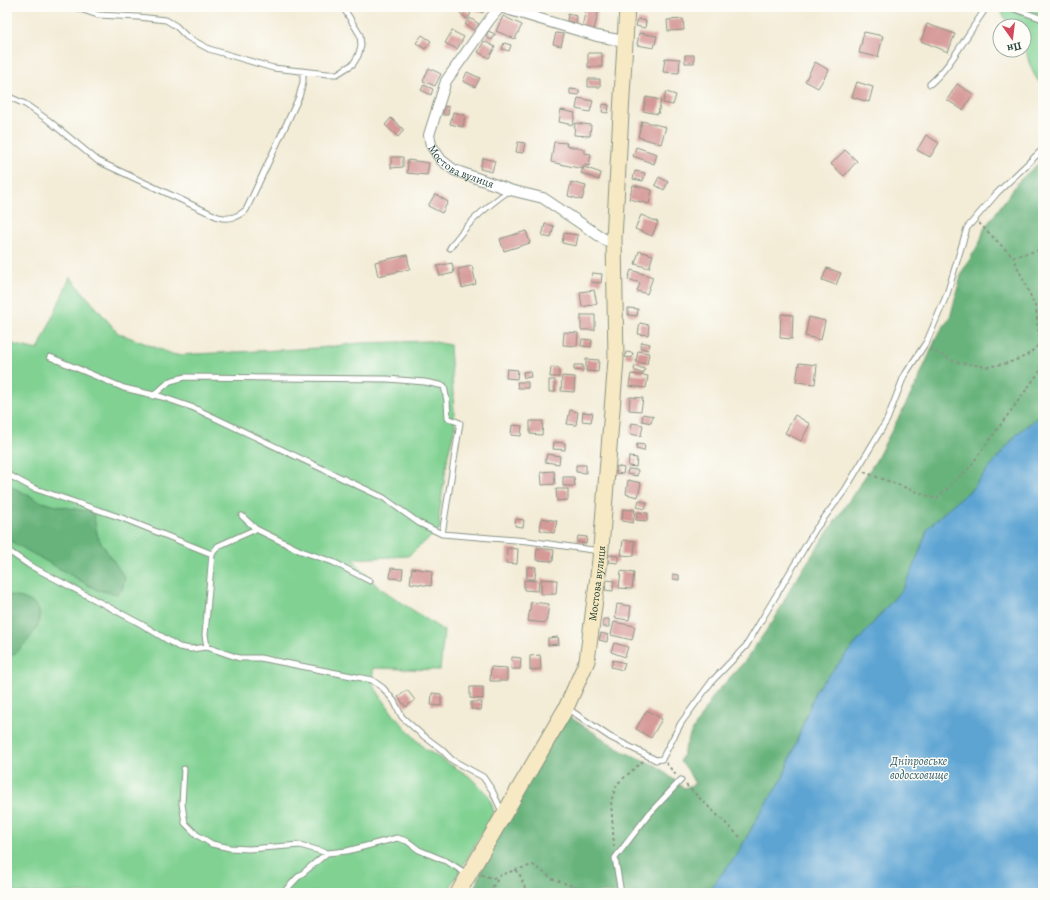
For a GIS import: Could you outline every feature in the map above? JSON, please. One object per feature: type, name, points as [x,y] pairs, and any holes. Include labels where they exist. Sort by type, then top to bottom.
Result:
[{"type":"street","name":"Мостова вулиця","points":[[614,241],[607,241],[543,198],[510,190],[447,166],[431,145],[429,135],[446,81],[500,7],[597,36],[624,42]]},
{"type":"street","name":"Мостова вулиця","points":[[458,893],[566,708],[587,661],[601,552],[616,360],[614,241],[627,7]]},
{"type":"lane","points":[[74,7],[98,15],[166,20],[176,26],[187,37],[209,49],[273,68],[328,74],[337,74],[346,70],[358,56],[361,46],[360,35],[356,25],[348,17],[344,7]]},
{"type":"lane","points":[[930,84],[945,71],[966,36],[987,7]]},
{"type":"lane","points":[[1009,7],[1043,19]]},
{"type":"lane","points":[[7,96],[25,104],[48,120],[98,161],[218,218],[226,219],[233,218],[246,210],[299,96],[303,82],[303,71]]},
{"type":"lane","points":[[566,708],[610,737],[656,760],[662,759],[681,723],[712,681],[746,646],[815,530],[845,490],[887,420],[904,376],[924,345],[948,294],[967,228],[997,193],[1043,149]]},
{"type":"lane","points":[[450,248],[457,236],[471,222],[494,201],[510,190]]},
{"type":"lane","points":[[50,357],[124,388],[162,397],[194,408],[378,495],[419,523],[442,534],[528,541],[601,552]]},
{"type":"lane","points":[[153,396],[170,381],[185,377],[387,379],[425,382],[444,386],[448,418],[460,424],[442,534]]},
{"type":"lane","points":[[7,474],[33,488],[129,521],[212,554]]},
{"type":"lane","points":[[242,516],[256,529],[301,551],[333,562],[370,581]]},
{"type":"lane","points":[[207,647],[205,635],[212,554],[218,546],[256,529]]},
{"type":"lane","points":[[7,550],[29,565],[142,624],[179,647],[191,649],[207,647],[239,658],[260,658],[372,680],[383,688],[394,701],[402,717],[421,734],[441,749],[452,760],[482,777],[492,790],[497,804],[504,814]]},
{"type":"lane","points":[[184,769],[182,804],[185,823],[197,835],[212,844],[230,848],[249,849],[300,845],[327,853],[347,851],[397,838],[407,841],[420,850],[470,872]]},
{"type":"lane","points":[[621,893],[615,858],[649,814],[681,780]]},
{"type":"lane","points":[[284,893],[297,878],[327,853]]},
{"type":"path","points":[[858,469],[936,499],[969,468],[1040,371],[1040,344],[1036,308],[1013,257],[975,219]]},
{"type":"path","points":[[1013,257],[1043,249]]},
{"type":"path","points":[[924,345],[955,362],[987,367],[1008,363],[1026,356],[1043,341]]},
{"type":"path","points":[[615,858],[611,801],[617,784],[649,756]]},
{"type":"path","points":[[662,759],[681,780],[742,839]]},
{"type":"path","points":[[470,872],[482,877],[493,878],[533,865],[553,879],[592,893]]},
{"type":"path","points":[[516,870],[520,875],[527,893]]},
{"type":"path","points":[[491,893],[493,886],[501,875]]},
{"type":"green space","points":[[1009,7],[1027,7],[1043,13],[1043,86],[1034,74],[1028,58],[1032,58],[1032,18],[1005,18],[1001,10]]},
{"type":"green space","points":[[1043,159],[1043,413],[1018,433],[970,491],[928,528],[913,569],[903,588],[816,690],[782,780],[764,806],[737,855],[706,893],[472,893],[493,844],[567,715],[622,751],[657,766],[684,788],[695,784],[687,769],[680,762],[690,735],[713,696],[745,661],[777,615],[792,585],[875,462],[916,385],[938,334],[950,318],[962,272],[980,242],[984,229],[1019,181]]},
{"type":"green space","points":[[70,277],[118,333],[175,355],[319,348],[360,343],[430,341],[450,345],[455,427],[448,454],[439,516],[440,529],[408,556],[353,559],[377,586],[444,631],[440,670],[373,668],[373,685],[393,714],[425,749],[469,776],[489,796],[494,812],[447,893],[7,893],[7,343],[38,350]]},
{"type":"green space","points":[[7,484],[39,501],[52,505],[93,512],[98,538],[125,578],[122,590],[117,594],[97,590],[7,539]]},
{"type":"green space","points":[[7,595],[25,599],[35,605],[39,613],[39,622],[27,642],[7,660]]},
{"type":"water","name":"Дніпровське водосховище","points":[[1043,413],[1043,893],[706,893],[737,855],[764,806],[782,780],[816,690],[903,588],[913,569],[928,528],[953,504],[970,491],[1018,433]]},
{"type":"building","points":[[469,7],[486,7],[483,13]]},
{"type":"building","points":[[463,9],[471,14],[467,19],[460,13]]},
{"type":"building","points":[[586,9],[598,12],[594,30],[582,27]]},
{"type":"building","points":[[568,14],[577,16],[576,23],[567,21]]},
{"type":"building","points":[[503,16],[522,25],[515,39],[496,31]]},
{"type":"building","points":[[470,18],[479,24],[475,31],[465,24]]},
{"type":"building","points":[[638,19],[646,21],[645,28],[636,26]]},
{"type":"building","points":[[683,19],[684,30],[668,31],[667,20]]},
{"type":"building","points":[[927,24],[955,34],[948,52],[921,41]]},
{"type":"building","points":[[452,31],[464,37],[457,49],[445,43]]},
{"type":"building","points":[[488,31],[495,34],[492,40],[486,37]]},
{"type":"building","points":[[864,32],[883,36],[878,57],[859,53]]},
{"type":"building","points":[[556,33],[564,34],[561,46],[553,44]]},
{"type":"building","points":[[639,33],[657,36],[654,48],[637,45]]},
{"type":"building","points":[[422,35],[431,41],[425,49],[416,43]]},
{"type":"building","points":[[484,41],[495,47],[489,58],[478,52]]},
{"type":"building","points":[[504,43],[511,45],[509,51],[502,49]]},
{"type":"building","points":[[588,53],[602,53],[602,67],[588,67]]},
{"type":"building","points":[[685,55],[694,55],[694,63],[685,63]]},
{"type":"building","points":[[665,58],[680,59],[679,73],[663,72]]},
{"type":"building","points":[[815,62],[829,70],[818,88],[805,81]]},
{"type":"building","points":[[429,68],[441,74],[435,86],[423,81]]},
{"type":"building","points":[[467,72],[480,78],[475,87],[463,81]]},
{"type":"building","points":[[588,79],[600,79],[600,87],[588,87]]},
{"type":"building","points":[[857,82],[873,87],[869,102],[852,97]]},
{"type":"building","points":[[957,84],[973,94],[963,110],[947,100]]},
{"type":"building","points":[[424,85],[433,89],[431,95],[421,90]]},
{"type":"building","points":[[570,89],[579,90],[579,95],[570,94]]},
{"type":"building","points":[[666,92],[676,95],[673,105],[663,103]]},
{"type":"building","points":[[646,97],[661,100],[658,114],[643,111]]},
{"type":"building","points":[[578,98],[593,101],[590,112],[576,109]]},
{"type":"building","points":[[603,104],[609,105],[608,113],[602,112]]},
{"type":"building","points":[[444,106],[449,107],[448,115],[443,115]]},
{"type":"building","points":[[561,110],[575,113],[573,125],[559,122]]},
{"type":"building","points":[[453,112],[465,115],[463,127],[450,124]]},
{"type":"building","points":[[391,118],[404,130],[398,137],[385,125]]},
{"type":"building","points":[[642,121],[666,127],[661,144],[638,137]]},
{"type":"building","points":[[575,123],[591,125],[590,136],[574,135]]},
{"type":"building","points":[[926,135],[939,143],[930,157],[917,150]]},
{"type":"building","points":[[518,142],[525,143],[523,153],[516,152]]},
{"type":"building","points":[[554,142],[567,143],[566,146],[584,149],[584,153],[591,154],[589,166],[583,165],[583,169],[551,162]]},
{"type":"building","points":[[636,147],[657,154],[654,164],[633,156]]},
{"type":"building","points":[[845,150],[857,161],[844,176],[831,164]]},
{"type":"building","points":[[391,157],[403,157],[403,167],[391,168]]},
{"type":"building","points":[[483,158],[495,161],[492,172],[480,169]]},
{"type":"building","points":[[408,160],[429,163],[427,175],[407,173]]},
{"type":"building","points":[[584,167],[601,173],[599,180],[581,173]]},
{"type":"building","points":[[635,171],[645,173],[643,181],[633,179]]},
{"type":"building","points":[[659,177],[668,182],[664,190],[655,185]]},
{"type":"building","points":[[571,182],[586,186],[582,200],[568,196]]},
{"type":"building","points":[[633,185],[652,190],[649,204],[629,199]]},
{"type":"building","points":[[435,194],[448,202],[442,213],[428,206]]},
{"type":"building","points":[[641,215],[658,222],[652,236],[635,229]]},
{"type":"building","points":[[545,224],[554,226],[551,238],[542,236]]},
{"type":"building","points":[[526,231],[530,243],[504,251],[500,239]]},
{"type":"building","points":[[564,233],[578,235],[576,246],[562,243]]},
{"type":"building","points":[[639,251],[653,255],[649,268],[635,264]]},
{"type":"building","points":[[407,255],[410,269],[378,276],[375,262]]},
{"type":"building","points":[[452,263],[454,273],[440,276],[437,266]]},
{"type":"building","points":[[472,266],[476,284],[462,288],[458,269]]},
{"type":"building","points":[[827,268],[841,273],[836,285],[822,280]]},
{"type":"building","points":[[631,270],[653,277],[647,294],[637,291],[640,283],[628,279]]},
{"type":"building","points":[[592,273],[602,274],[601,283],[591,282]]},
{"type":"building","points":[[594,290],[597,304],[582,307],[580,292]]},
{"type":"building","points":[[628,308],[638,309],[637,316],[628,315]]},
{"type":"building","points":[[781,314],[793,315],[792,339],[780,338]]},
{"type":"building","points":[[581,315],[595,315],[595,330],[581,330]]},
{"type":"building","points":[[809,317],[825,321],[821,340],[805,336]]},
{"type":"building","points":[[640,323],[649,325],[648,335],[638,334]]},
{"type":"building","points":[[564,332],[578,333],[577,346],[563,345]]},
{"type":"building","points":[[582,339],[592,340],[591,347],[581,346]]},
{"type":"building","points":[[642,342],[650,344],[648,350],[640,348]]},
{"type":"building","points":[[638,351],[649,353],[647,364],[636,362]]},
{"type":"building","points":[[626,352],[633,353],[632,358],[625,357]]},
{"type":"building","points":[[586,359],[599,360],[598,372],[586,371]]},
{"type":"building","points":[[799,363],[817,365],[815,384],[796,382]]},
{"type":"building","points":[[574,365],[583,365],[583,371],[574,370]]},
{"type":"building","points":[[635,366],[645,369],[643,374],[634,370]]},
{"type":"building","points":[[551,367],[559,368],[559,377],[550,377]]},
{"type":"building","points":[[507,369],[518,370],[517,379],[506,378]]},
{"type":"building","points":[[530,371],[531,377],[524,378],[523,372]]},
{"type":"building","points":[[631,374],[648,376],[646,388],[629,386]]},
{"type":"building","points":[[562,376],[575,377],[574,392],[561,391]]},
{"type":"building","points":[[549,380],[555,380],[555,392],[549,392]]},
{"type":"building","points":[[517,382],[528,382],[528,388],[518,388]]},
{"type":"building","points":[[630,397],[643,398],[641,411],[629,410]]},
{"type":"building","points":[[570,410],[578,412],[576,425],[567,424]]},
{"type":"building","points":[[583,412],[593,413],[591,422],[582,421]]},
{"type":"building","points":[[643,414],[653,416],[651,423],[642,421]]},
{"type":"building","points":[[795,415],[810,424],[801,441],[785,433]]},
{"type":"building","points":[[530,421],[543,421],[542,435],[530,434]]},
{"type":"building","points":[[632,423],[643,425],[641,436],[630,434]]},
{"type":"building","points":[[512,425],[522,426],[521,436],[511,435]]},
{"type":"building","points":[[554,442],[565,443],[565,450],[553,449]]},
{"type":"building","points":[[637,444],[645,445],[644,451],[636,449]]},
{"type":"building","points":[[547,454],[560,456],[559,464],[545,462]]},
{"type":"building","points":[[629,457],[637,458],[636,467],[628,466]]},
{"type":"building","points":[[576,465],[586,465],[586,473],[576,472]]},
{"type":"building","points":[[617,466],[624,468],[623,474],[616,473]]},
{"type":"building","points":[[628,469],[638,470],[637,476],[627,474]]},
{"type":"building","points":[[554,471],[555,484],[542,485],[541,472]]},
{"type":"building","points":[[563,477],[574,477],[575,486],[563,486]]},
{"type":"building","points":[[628,480],[641,483],[638,497],[626,494]]},
{"type":"building","points":[[556,489],[568,489],[568,500],[557,501]]},
{"type":"building","points":[[639,500],[647,503],[645,509],[637,507]]},
{"type":"building","points":[[623,509],[635,510],[633,523],[622,521]]},
{"type":"building","points":[[637,512],[648,513],[647,521],[636,520]]},
{"type":"building","points":[[542,518],[557,521],[554,533],[540,530]]},
{"type":"building","points":[[516,519],[524,520],[523,527],[515,526]]},
{"type":"building","points":[[578,536],[587,537],[586,544],[577,542]]},
{"type":"building","points":[[623,540],[635,541],[634,556],[621,555]]},
{"type":"building","points":[[507,548],[518,549],[517,564],[506,563]]},
{"type":"building","points":[[537,548],[554,550],[553,561],[536,560]]},
{"type":"building","points":[[609,555],[618,556],[618,563],[608,562]]},
{"type":"building","points":[[527,567],[536,567],[535,579],[527,579]]},
{"type":"building","points":[[391,568],[403,569],[402,579],[390,578]]},
{"type":"building","points":[[412,568],[432,571],[431,586],[410,583]]},
{"type":"building","points":[[621,571],[634,573],[632,589],[619,588]]},
{"type":"building","points":[[673,574],[679,575],[679,580],[673,579]]},
{"type":"building","points":[[541,579],[557,580],[556,594],[541,594]]},
{"type":"building","points":[[524,580],[539,581],[538,591],[524,590]]},
{"type":"building","points":[[607,580],[614,581],[613,591],[605,590]]},
{"type":"building","points":[[531,602],[549,604],[546,623],[528,621]]},
{"type":"building","points":[[617,604],[631,606],[629,620],[615,618]]},
{"type":"building","points":[[603,619],[609,619],[609,627],[603,627]]},
{"type":"building","points":[[614,622],[635,626],[632,640],[611,635]]},
{"type":"building","points":[[601,633],[608,635],[607,642],[599,640]]},
{"type":"building","points":[[558,637],[559,644],[548,645],[548,638]]},
{"type":"building","points":[[614,643],[628,647],[625,657],[611,652]]},
{"type":"building","points":[[540,655],[541,669],[530,670],[530,656]]},
{"type":"building","points":[[512,657],[521,658],[520,669],[511,669]]},
{"type":"building","points":[[613,660],[625,663],[623,670],[611,667]]},
{"type":"building","points":[[491,667],[507,668],[507,681],[490,681]]},
{"type":"building","points":[[470,687],[483,687],[483,699],[470,698]]},
{"type":"building","points":[[407,690],[415,700],[406,707],[398,697]]},
{"type":"building","points":[[432,693],[441,694],[441,706],[431,705]]},
{"type":"building","points":[[471,702],[482,702],[481,710],[471,709]]},
{"type":"building","points":[[647,710],[662,719],[651,738],[636,729]]}]
